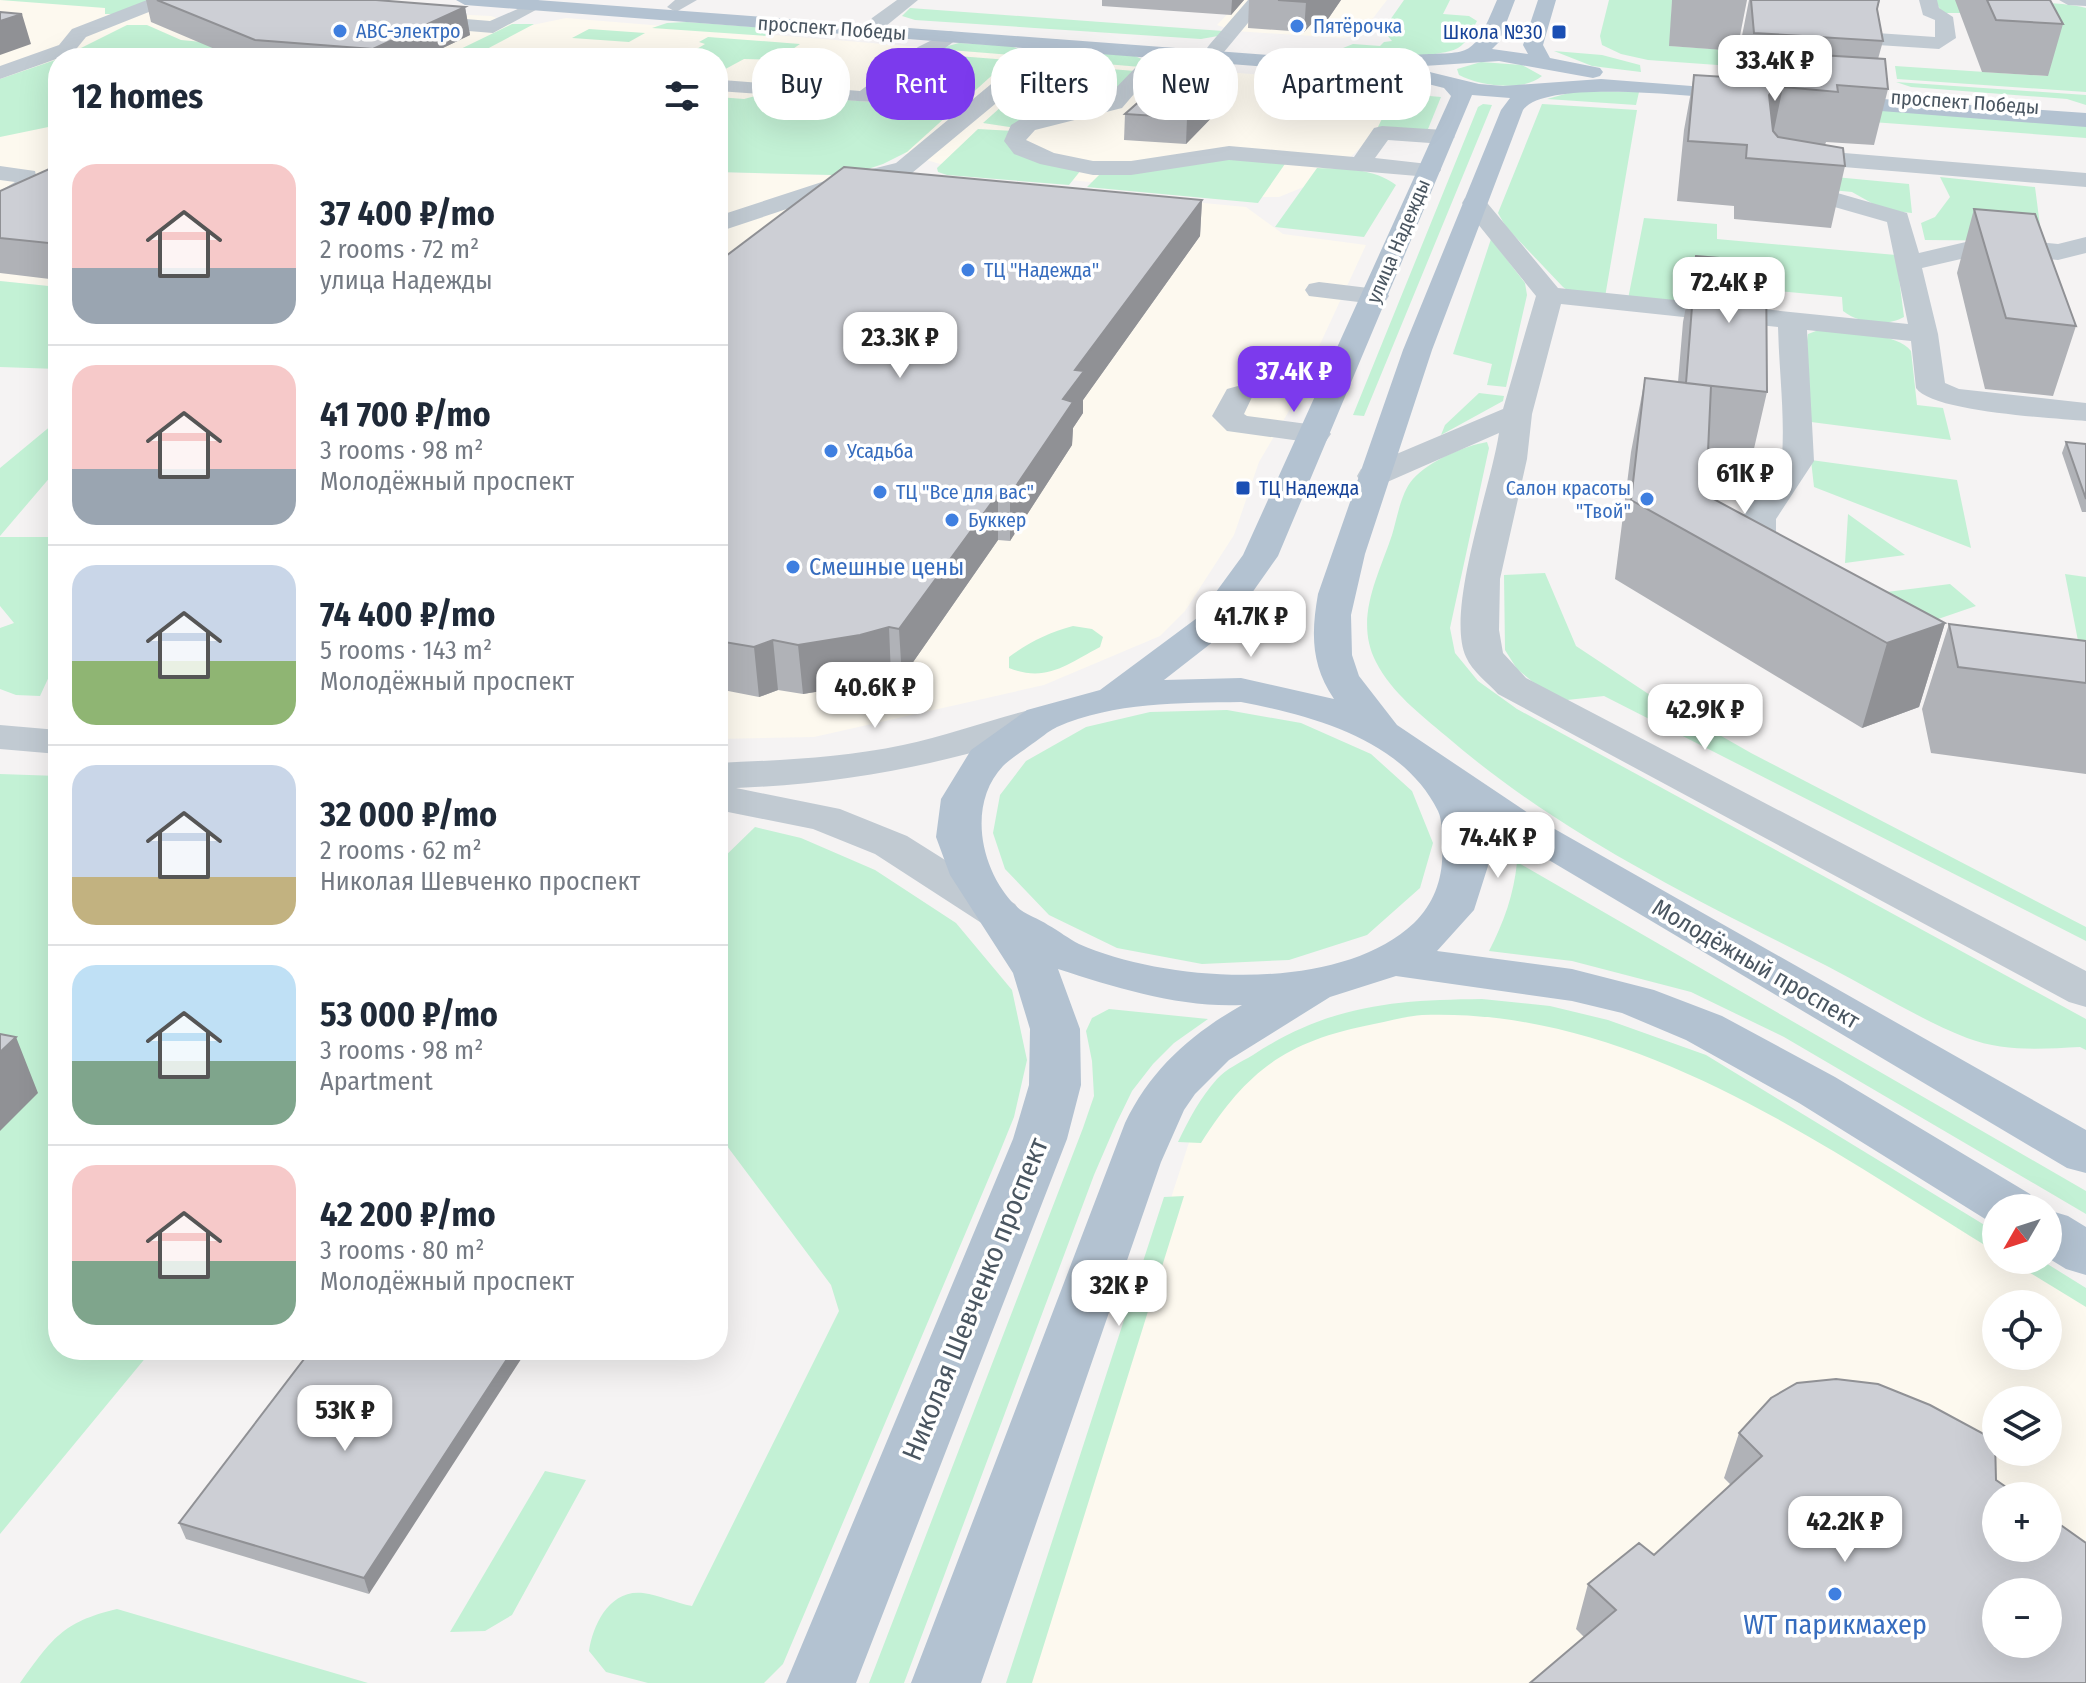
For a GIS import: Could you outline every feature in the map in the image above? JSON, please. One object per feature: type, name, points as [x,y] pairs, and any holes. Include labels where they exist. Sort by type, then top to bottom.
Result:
[{"type":"main road","name":"проспект Победы","points":[[465,0],[1133,51]]},
{"type":"main road","name":"проспект Победы","points":[[587,0],[682,3],[879,22],[1217,48]]},
{"type":"main road","points":[[1475,55],[1489,42],[1506,0]]},
{"type":"main road","points":[[1382,733],[1349,692],[1333,657],[1334,606],[1373,476],[1474,203],[1512,110],[1520,99],[1549,76],[1533,45],[1547,0]]},
{"type":"main road","name":"проспект Победы","points":[[1238,49],[1412,61],[1503,92],[1549,76]]},
{"type":"main road","name":"проспект Победы","points":[[1238,59],[1446,74],[1475,55],[1549,76],[1601,85],[1774,92]]},
{"type":"main road","name":"улица Надежды","points":[[1106,700],[1167,661],[1210,626],[1260,556],[1462,95],[1446,74]]},
{"type":"main road","name":"проспект Победы","points":[[2086,112],[1883,92],[1806,95],[2086,120]]},
{"type":"main road","name":"Молодёжный проспект","points":[[1429,768],[1461,813],[1466,866],[1451,910],[1429,935],[1392,960],[1351,976],[1314,985],[1222,990],[1133,977],[1062,954],[999,914],[973,875],[958,837],[962,799],[986,759],[1041,719],[1106,700],[1167,691],[1241,690],[1309,703],[1382,733],[1429,768],[1522,828],[2086,1154]]},
{"type":"main road","name":"Николая Шевченко проспект","points":[[821,1683],[1040,1139],[1055,1085],[1055,1029],[1037,973],[999,914]]},
{"type":"main road","name":"Молодёжный проспект","points":[[1392,960],[1572,985],[1637,1001],[1704,1028],[1817,1090],[1987,1194]]},
{"type":"main road","points":[[946,1683],[1037,1438],[1134,1162],[1164,1099],[1200,1059],[1247,1024],[1314,985]]},
{"type":"main road","points":[[2062,1239],[2086,1254]]},
{"type":"street","points":[[67,48],[79,33],[163,0]]},
{"type":"street","points":[[308,9],[330,0]]},
{"type":"street","points":[[351,0],[321,13],[493,27],[536,5]]},
{"type":"street","points":[[879,22],[909,0]]},
{"type":"street","points":[[1217,48],[1258,0]]},
{"type":"street","points":[[1765,0],[1760,27],[1763,30],[1875,45],[1939,43],[1946,38],[1944,17],[1930,11],[1928,0]]},
{"type":"street","points":[[2068,0],[2086,1]]},
{"type":"street","points":[[930,48],[950,37]]},
{"type":"street","points":[[728,223],[836,185],[904,168],[1032,60],[1056,45]]},
{"type":"street","points":[[0,73],[48,56]]},
{"type":"street","points":[[1133,82],[1114,103],[1027,125],[1019,130],[1015,141],[1022,149],[1048,159],[1093,168],[1131,168],[1229,153],[1429,170]]},
{"type":"street","points":[[728,87],[866,97]]},
{"type":"street","points":[[1360,164],[1382,133],[1444,137]]},
{"type":"street","points":[[1910,263],[1987,245],[2058,252],[2083,229],[2077,180],[1771,154],[1775,190],[1834,199],[1898,218],[1924,334],[1931,388],[1954,397],[2086,412]]},
{"type":"street","points":[[0,173],[27,176],[27,188],[0,200]]},
{"type":"street","points":[[836,185],[915,191]]},
{"type":"street","points":[[1474,203],[1550,295],[1924,334]]},
{"type":"street","points":[[728,228],[763,235]]},
{"type":"street","points":[[1319,290],[1375,296]]},
{"type":"street","points":[[1550,295],[1517,414],[1511,459],[1482,579],[1480,630],[1484,656],[1512,686],[2086,991]]},
{"type":"street","points":[[1792,321],[1798,461],[1759,519],[1758,560],[1782,592],[1795,599]]},
{"type":"street","points":[[1238,395],[1227,416],[1238,424],[1315,434]]},
{"type":"street","points":[[1373,476],[1517,414]]},
{"type":"street","name":"Молодёжный проспект","points":[[728,776],[814,772],[876,763],[995,735],[1041,719]]},
{"type":"street","points":[[0,737],[48,732]]},
{"type":"street","name":"Молодёжный проспект","points":[[728,799],[825,818],[891,845],[999,914]]},
{"type":"shaded area","points":[[0,0],[151,0],[491,16],[523,27],[566,18],[933,48],[866,48],[866,120],[975,120],[975,51],[991,53],[991,120],[1117,120],[1117,63],[1133,64],[1133,120],[1238,120],[1238,73],[1254,74],[1254,120],[1389,120],[1331,176],[1279,197],[1243,197],[957,169],[842,135],[728,121],[728,48],[48,48],[48,286],[0,281]]},
{"type":"shaded area","points":[[1241,0],[1387,0],[1360,35],[1343,38],[1235,31],[1217,25]]},
{"type":"shaded area","points":[[728,172],[947,179],[1246,207],[1283,234],[1366,245],[1290,409],[1259,462],[1234,535],[1185,611],[1160,636],[1044,685],[814,737],[728,739]]},
{"type":"shaded area","points":[[1401,1008],[1492,1009],[1614,1034],[1742,1085],[1982,1235],[1982,1274],[2044,1274],[2086,1301],[2086,1683],[1014,1683],[1194,1127],[1264,1058]]},
{"type":"green space","points":[[0,0],[153,0],[115,14],[105,14],[105,8]]},
{"type":"green space","points":[[1404,0],[1450,0],[1443,14],[1469,16],[1477,21],[1464,43],[1448,52],[1431,54],[1431,48],[1343,48],[1353,44],[1380,46],[1392,41],[1383,30]]},
{"type":"green space","points":[[1609,0],[1672,0],[1670,46],[1867,60],[1869,76],[1648,60],[1621,54],[1602,45],[1600,36]]},
{"type":"green space","points":[[1935,0],[2034,2],[2086,8],[2086,92],[1897,79],[1895,66],[2047,76],[1960,13],[1942,13]]},
{"type":"green space","points":[[910,8],[1223,31],[1218,36],[1201,39],[915,20],[902,16]]},
{"type":"green space","points":[[687,22],[767,28],[774,32],[767,36],[652,28]]},
{"type":"green space","points":[[512,24],[534,24],[489,48],[463,48]]},
{"type":"green space","points":[[127,25],[147,25],[181,40],[234,45],[227,48],[81,48]]},
{"type":"green space","points":[[589,29],[645,33],[629,42],[572,38]]},
{"type":"green space","points":[[708,37],[800,44],[794,48],[752,48],[752,59],[744,59],[728,68],[728,48],[698,48],[705,44],[699,42]]},
{"type":"green space","points":[[959,43],[1016,48],[991,48],[991,53],[975,52],[975,48],[941,48]]},
{"type":"green space","points":[[1554,51],[1602,55],[1640,65],[1641,72],[1592,66]]},
{"type":"green space","points":[[1117,55],[1133,56],[1133,66],[1117,65]]},
{"type":"green space","points":[[975,57],[991,59],[991,76],[975,91]]},
{"type":"green space","points":[[48,62],[48,127],[0,137],[0,79]]},
{"type":"green space","points":[[1481,62],[1522,65],[1542,76],[1524,84],[1501,86],[1459,75],[1457,69]]},
{"type":"green space","points":[[1117,70],[1133,73],[1117,90]]},
{"type":"green space","points":[[1896,82],[2086,95],[2086,105],[2067,99],[1911,87]]},
{"type":"green space","points":[[1576,91],[1639,92],[1636,105],[1547,99]]},
{"type":"green space","points":[[1431,96],[1441,97],[1428,129],[1423,132],[1378,127],[1381,120],[1431,120]]},
{"type":"green space","points":[[752,97],[752,120],[850,120],[850,100],[866,102],[866,120],[942,120],[907,152],[862,171],[832,175],[728,172],[728,98]]},
{"type":"green space","points":[[1542,104],[1637,110],[1605,297],[1570,292],[1563,287],[1506,227],[1498,213]]},
{"type":"green space","points":[[1492,105],[1364,416],[1353,415],[1478,107]]},
{"type":"green space","points":[[1861,107],[2086,123],[2086,138],[1832,119]]},
{"type":"green space","points":[[991,116],[991,120],[1042,120],[1016,128],[983,123]]},
{"type":"green space","points":[[978,129],[1014,131],[1008,141],[1081,170],[1069,185],[938,172],[937,168]]},
{"type":"green space","points":[[1212,159],[1287,161],[1258,203],[1087,187],[1102,172]]},
{"type":"green space","points":[[1317,168],[1368,172],[1396,185],[1364,237],[1275,227]]},
{"type":"green space","points":[[1782,172],[1909,184],[1912,213],[1884,210],[1852,192],[1781,185]]},
{"type":"green space","points":[[1940,177],[2035,187],[2042,241],[1925,240],[1921,223],[1935,217],[1950,197]]},
{"type":"green space","points":[[1644,218],[1717,224],[1717,239],[1896,255],[1904,317],[1889,322],[1856,318],[1843,311],[1842,297],[1693,283],[1692,299],[1685,303],[1628,299]]},
{"type":"green space","points":[[1491,239],[1525,283],[1527,295],[1506,387],[1487,385],[1492,364],[1453,354]]},
{"type":"green space","points":[[0,281],[48,286],[48,369],[0,367]]},
{"type":"green space","points":[[1824,328],[1884,337],[1895,340],[1911,351],[1917,405],[1943,408],[1951,440],[1811,422],[1807,341],[1808,334]]},
{"type":"green space","points":[[1479,393],[1504,396],[1503,401],[1441,435],[1445,425]]},
{"type":"green space","points":[[48,428],[48,480],[0,536],[0,468]]},
{"type":"green space","points":[[1487,442],[1489,448],[1450,628],[1455,653],[1478,681],[1517,709],[2086,1019],[2086,1050],[2080,1047],[1995,1046],[1967,1038],[1914,1013],[1678,890],[1581,834],[1489,771],[1407,702],[1390,684],[1370,646],[1367,630],[1370,598],[1409,484],[1420,472],[1447,455]]},
{"type":"green space","points":[[1811,460],[1957,480],[1971,548],[1814,487]]},
{"type":"green space","points":[[1848,514],[1905,555],[1845,563]]},
{"type":"green space","points":[[0,537],[48,537],[48,679],[40,696],[16,695],[0,689],[0,628],[14,623],[0,606]]},
{"type":"green space","points":[[1545,573],[1576,646],[1653,697],[1751,753],[2086,927],[2086,941],[1604,696],[1567,700],[1539,687],[1517,669],[1505,650],[1504,575]]},
{"type":"green space","points":[[2065,574],[2086,577],[2086,652],[2080,651]]},
{"type":"green space","points":[[1950,584],[1976,606],[1909,629],[1855,596]]},
{"type":"green space","points":[[1073,626],[1092,629],[1103,637],[1100,647],[1056,670],[1035,673],[1009,668],[1009,657],[1016,652],[1047,635]]},
{"type":"green space","points":[[1227,710],[1301,723],[1371,754],[1412,791],[1433,843],[1420,888],[1367,935],[1289,960],[1202,964],[1117,948],[1049,915],[1005,869],[993,833],[1000,795],[1026,761],[1086,727],[1150,712]]},
{"type":"green space","points":[[0,774],[48,776],[48,1360],[144,1360],[0,1534]]},
{"type":"green space","points":[[755,827],[801,838],[875,870],[956,923],[1012,990],[1027,1060],[1014,1117],[783,1664],[764,1683],[648,1683],[606,1672],[589,1651],[599,1620],[612,1602],[631,1593],[649,1594],[692,1606],[839,1311],[831,1285],[728,1147],[728,853]]},
{"type":"green space","points":[[1517,862],[2086,1191],[2086,1214],[2062,1200],[2062,1194],[2052,1194],[1784,1037],[1691,992],[1572,961],[1489,951],[1508,908]]},
{"type":"green space","points":[[1482,999],[1550,1006],[1608,1020],[1706,1055],[1982,1223],[1982,1243],[1794,1128],[1724,1091],[1651,1059],[1577,1034],[1500,1019],[1422,1015],[1317,1039],[1272,1062],[1253,1077],[1218,1117],[1201,1143],[1178,1142],[1200,1101],[1221,1075],[1281,1038],[1336,1016],[1420,1001]]},
{"type":"green space","points":[[1109,1009],[1208,1019],[1174,1043],[1132,1091],[1094,1175],[904,1683],[869,1683],[1083,1128],[1094,1096],[1086,1031],[1092,1018]]},
{"type":"green space","points":[[1184,1196],[1032,1683],[1006,1683],[1164,1197]]},
{"type":"green space","points":[[2062,1273],[2086,1288],[2086,1307],[2062,1290],[2032,1274]]},
{"type":"green space","points":[[545,1471],[586,1480],[512,1615],[485,1631],[450,1632]]},
{"type":"green space","points":[[117,1609],[368,1683],[20,1683],[60,1634],[83,1620]]},
{"type":"building","points":[[157,0],[376,0],[465,7],[375,48],[255,40]]},
{"type":"building","points":[[1751,0],[1879,0],[1877,9],[1883,41],[1754,33]]},
{"type":"building","points":[[1987,0],[2050,0],[2063,24],[1996,20]]},
{"type":"building","points":[[0,12],[22,14],[0,21]]},
{"type":"building","points":[[1755,51],[1885,59],[1888,89],[1837,85],[1838,92],[1783,87],[1774,89],[1769,95],[1773,131],[1778,137],[1843,148],[1845,166],[1746,158],[1747,145],[1688,141],[1694,75],[1758,79]]},
{"type":"building","points":[[844,167],[1202,200],[1075,370],[1084,371],[1063,399],[1073,402],[1010,495],[998,494],[899,629],[889,627],[798,645],[773,640],[754,647],[728,643],[728,254]]},
{"type":"building","points":[[48,169],[48,243],[0,238],[0,191]]},
{"type":"building","points":[[1974,209],[2035,214],[2076,326],[2006,318]]},
{"type":"building","points":[[1696,256],[1766,262],[1767,392],[1686,383]]},
{"type":"building","points":[[1645,378],[1711,386],[1706,495],[1945,623],[1887,643],[1631,500]]},
{"type":"building","points":[[2066,442],[2086,444],[2086,499]]},
{"type":"building","points":[[1949,624],[2086,641],[2086,683],[1958,667]]},
{"type":"building","points":[[0,1034],[16,1037],[0,1052]]},
{"type":"building","points":[[303,1360],[506,1360],[364,1578],[179,1523]]},
{"type":"building","points":[[1836,1379],[1878,1384],[1930,1405],[1982,1433],[1982,1466],[1996,1466],[1996,1480],[1999,1482],[1982,1482],[1982,1562],[2062,1562],[2062,1526],[2086,1543],[2086,1683],[1530,1683],[1616,1610],[1588,1584],[1639,1543],[1654,1555],[1762,1456],[1739,1433],[1771,1398],[1797,1383]]},
{"type":"place","name":"Пятёрочка","points":[[1297,26]]},
{"type":"place","name":"АВС-электро","points":[[340,31]]},
{"type":"place","name":"Школа №30","points":[[1559,32]]},
{"type":"place","name":"ТЦ \"Надежда\"","points":[[968,270]]},
{"type":"place","name":"Усадьба","points":[[831,451]]},
{"type":"place","name":"ТЦ Надежда","points":[[1243,488]]},
{"type":"place","name":"ТЦ \"Все для вас\"","points":[[880,492]]},
{"type":"place","name":"Салон красоты \"Твой\"","points":[[1647,499]]},
{"type":"place","name":"Буккер","points":[[952,520]]},
{"type":"place","name":"Смешные цены","points":[[793,567]]},
{"type":"place","name":"WT парикмахер","points":[[1835,1594]]}]
